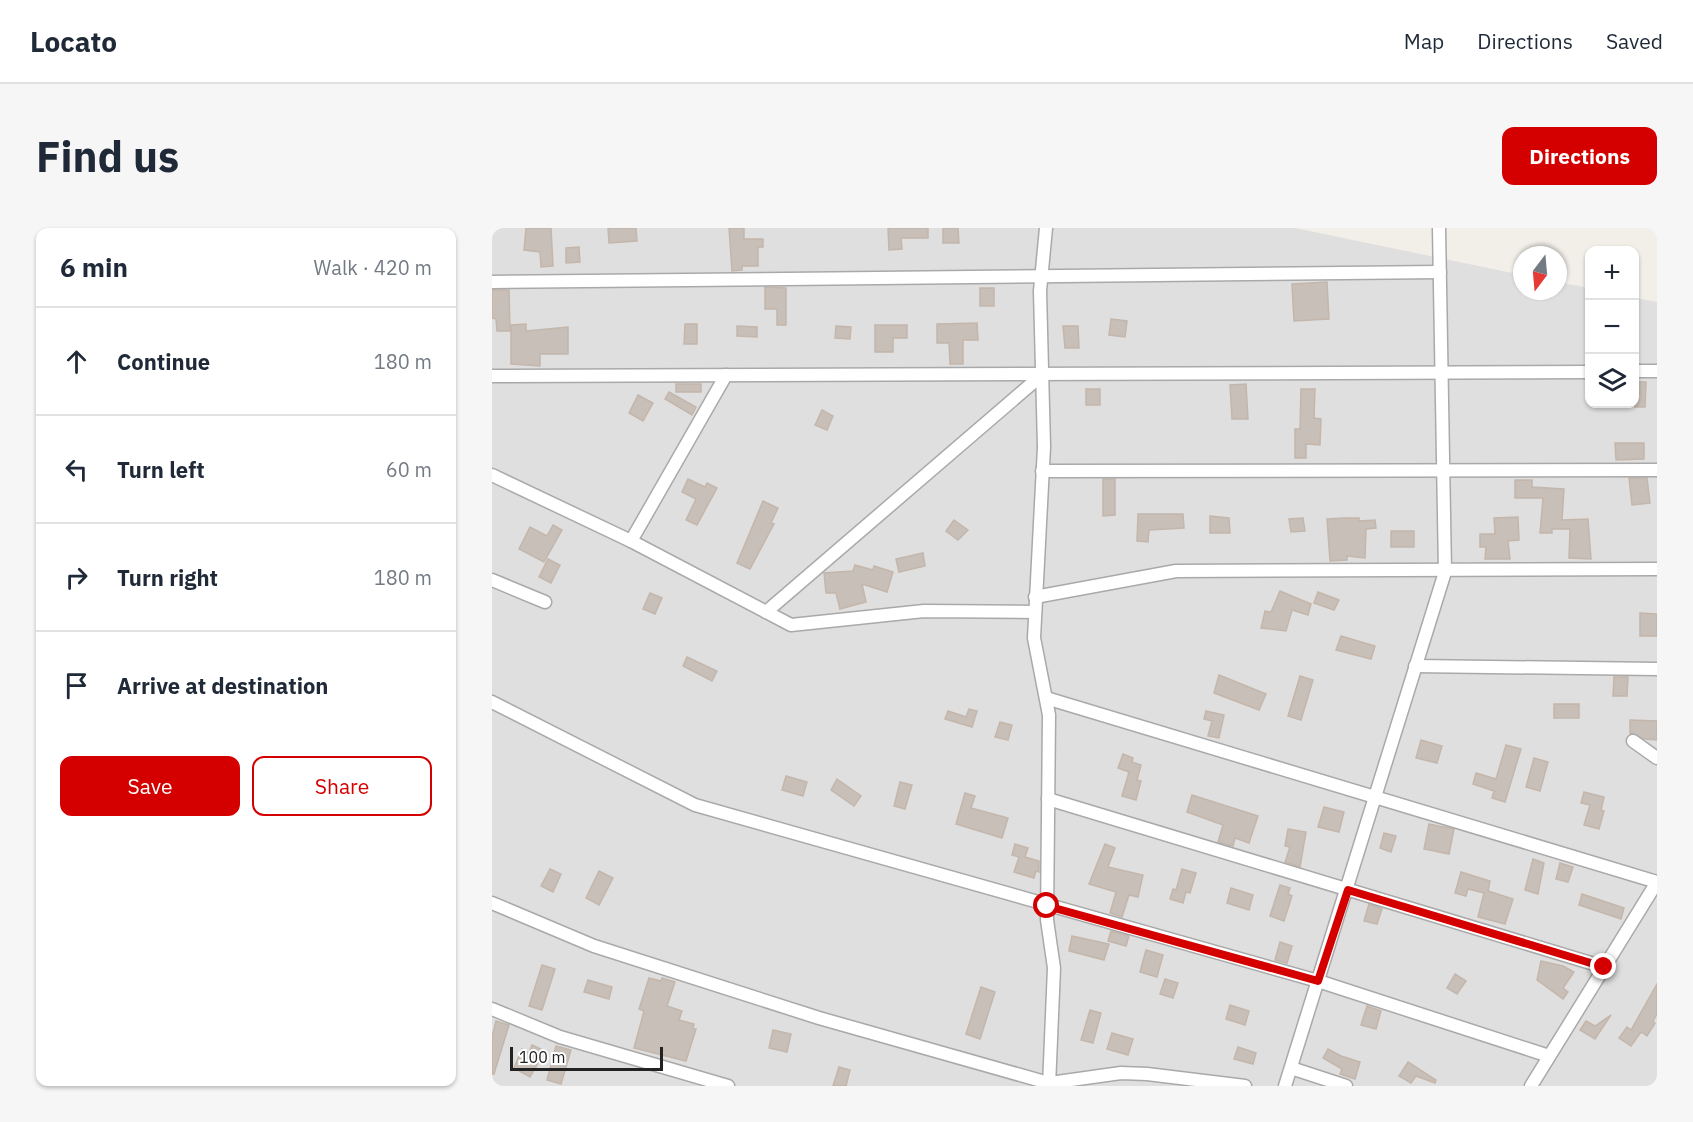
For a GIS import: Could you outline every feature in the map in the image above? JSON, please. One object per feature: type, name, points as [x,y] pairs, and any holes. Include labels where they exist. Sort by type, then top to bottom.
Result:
[{"type":"street","points":[[1046,228],[1040,291],[1044,374],[1034,638],[1049,715],[1047,906],[1054,968],[1052,1085]]},
{"type":"street","points":[[1285,1086],[1348,890],[1357,849],[1445,572],[1439,228]]},
{"type":"street","points":[[492,282],[1440,273]]},
{"type":"street","points":[[1639,371],[1657,371]]},
{"type":"street","points":[[492,376],[1585,372]]},
{"type":"street","points":[[766,612],[1044,374]]},
{"type":"street","points":[[631,541],[726,375]]},
{"type":"street","points":[[1042,471],[1657,470]]},
{"type":"street","points":[[492,475],[631,541],[791,625],[924,611],[1035,612]]},
{"type":"street","points":[[1035,597],[1176,571],[1445,572],[1657,569]]},
{"type":"street","points":[[492,580],[545,602]]},
{"type":"street","points":[[1415,666],[1657,669]]},
{"type":"street","points":[[1046,698],[1657,882],[1531,1086]]},
{"type":"street","points":[[492,702],[695,805],[1318,981],[1550,1056]]},
{"type":"street","points":[[1633,741],[1657,758]]},
{"type":"street","points":[[1048,799],[1604,967]]},
{"type":"street","points":[[492,903],[594,946],[819,1018],[1052,1085],[1121,1073],[1245,1086]]},
{"type":"street","points":[[492,1008],[560,1037],[728,1086]]},
{"type":"street","points":[[1291,1068],[1346,1086]]},
{"type":"shaded area","points":[[492,228],[1295,228],[1513,273],[1513,300],[1567,300],[1567,284],[1585,287],[1585,408],[1639,408],[1639,299],[1657,302],[1657,1086],[492,1086]]},
{"type":"building","points":[[526,228],[551,228],[553,266],[541,267],[540,252],[524,250]]},
{"type":"building","points":[[608,228],[636,228],[637,241],[609,243]]},
{"type":"building","points":[[729,228],[744,228],[744,239],[763,239],[763,247],[758,247],[758,266],[742,266],[742,270],[732,271]]},
{"type":"building","points":[[888,228],[928,228],[928,238],[901,238],[902,249],[889,250]]},
{"type":"building","points":[[943,228],[958,228],[959,243],[943,243]]},
{"type":"building","points":[[579,247],[580,262],[566,263],[566,248]]},
{"type":"building","points":[[1327,282],[1329,319],[1294,321],[1292,284]]},
{"type":"building","points":[[765,287],[786,288],[786,325],[777,325],[777,309],[765,309]]},
{"type":"building","points":[[980,288],[994,288],[994,306],[980,306]]},
{"type":"building","points":[[492,290],[509,290],[510,331],[497,331],[496,319],[492,318]]},
{"type":"building","points":[[1111,319],[1127,321],[1125,337],[1109,335]]},
{"type":"building","points":[[977,323],[978,340],[963,340],[963,364],[950,364],[949,343],[937,343],[937,324]]},
{"type":"building","points":[[526,324],[526,331],[568,327],[568,354],[540,354],[540,366],[511,364],[511,325]]},
{"type":"building","points":[[685,324],[697,324],[697,344],[684,344]]},
{"type":"building","points":[[875,325],[907,325],[907,338],[893,338],[893,352],[875,352]]},
{"type":"building","points":[[737,326],[757,327],[757,337],[737,336]]},
{"type":"building","points":[[836,326],[851,327],[850,339],[835,338]]},
{"type":"building","points":[[1063,326],[1078,326],[1079,348],[1065,348]]},
{"type":"building","points":[[1639,382],[1646,382],[1645,407],[1639,407]]},
{"type":"building","points":[[676,384],[701,384],[701,392],[676,392]]},
{"type":"building","points":[[1246,384],[1248,419],[1232,419],[1230,385]]},
{"type":"building","points":[[1086,389],[1100,389],[1100,405],[1086,405]]},
{"type":"building","points":[[1301,389],[1315,389],[1314,418],[1321,419],[1320,445],[1306,444],[1306,458],[1295,458],[1295,429],[1300,429]]},
{"type":"building","points":[[669,392],[696,407],[692,415],[665,399]]},
{"type":"building","points":[[638,395],[653,403],[643,421],[629,413]]},
{"type":"building","points":[[822,410],[833,416],[827,430],[815,425]]},
{"type":"building","points":[[1615,443],[1644,443],[1644,459],[1616,460]]},
{"type":"building","points":[[1629,478],[1647,478],[1650,503],[1632,505]]},
{"type":"building","points":[[688,479],[705,487],[707,483],[717,488],[697,525],[686,520],[696,499],[682,492]]},
{"type":"building","points":[[1103,479],[1115,479],[1115,515],[1103,516]]},
{"type":"building","points":[[1515,480],[1532,480],[1532,487],[1564,489],[1562,520],[1588,519],[1591,559],[1569,558],[1570,529],[1552,529],[1552,533],[1540,533],[1543,498],[1515,498]]},
{"type":"building","points":[[763,501],[778,508],[771,523],[774,524],[750,569],[737,563]]},
{"type":"building","points":[[1138,514],[1183,514],[1184,528],[1149,530],[1148,542],[1137,541]]},
{"type":"building","points":[[1210,516],[1229,518],[1230,533],[1210,533]]},
{"type":"building","points":[[1518,517],[1519,540],[1508,541],[1510,559],[1485,559],[1486,547],[1480,547],[1480,534],[1495,534],[1494,518]]},
{"type":"building","points":[[1303,518],[1305,531],[1291,532],[1289,519]]},
{"type":"building","points":[[1359,518],[1359,521],[1375,520],[1376,528],[1366,529],[1365,558],[1347,556],[1347,560],[1330,561],[1327,519]]},
{"type":"building","points":[[954,520],[968,530],[958,540],[946,531]]},
{"type":"building","points":[[553,525],[562,530],[544,562],[519,549],[530,527],[547,536]]},
{"type":"building","points":[[1391,531],[1414,531],[1414,547],[1391,547]]},
{"type":"building","points":[[923,553],[925,566],[899,572],[896,559]]},
{"type":"building","points":[[548,559],[560,565],[551,583],[539,577]]},
{"type":"building","points":[[855,565],[873,570],[874,566],[893,572],[887,592],[862,584],[866,602],[840,609],[836,593],[826,593],[824,573],[853,571]]},
{"type":"building","points":[[1280,591],[1311,604],[1308,615],[1292,610],[1286,631],[1261,628],[1265,611],[1271,612]]},
{"type":"building","points":[[1318,592],[1339,600],[1334,610],[1314,603]]},
{"type":"building","points":[[650,593],[662,598],[655,614],[643,609]]},
{"type":"building","points":[[1640,613],[1657,614],[1657,636],[1640,636]]},
{"type":"building","points":[[1341,636],[1375,646],[1371,659],[1336,650]]},
{"type":"building","points":[[687,657],[717,671],[712,681],[683,666]]},
{"type":"building","points":[[1219,675],[1266,694],[1259,710],[1214,693]]},
{"type":"building","points":[[1300,676],[1313,680],[1301,720],[1288,716]]},
{"type":"building","points":[[1614,677],[1628,677],[1627,696],[1613,696]]},
{"type":"building","points":[[1554,704],[1579,704],[1579,718],[1554,718]]},
{"type":"building","points":[[969,709],[977,711],[972,727],[945,719],[948,711],[966,717]]},
{"type":"building","points":[[1206,711],[1224,715],[1219,738],[1208,736],[1212,721],[1204,719]]},
{"type":"building","points":[[1630,720],[1657,721],[1657,740],[1645,739],[1630,733]]},
{"type":"building","points":[[1000,722],[1012,725],[1008,740],[995,737]]},
{"type":"building","points":[[1421,740],[1442,746],[1437,763],[1416,758]]},
{"type":"building","points":[[1506,745],[1521,749],[1505,802],[1492,798],[1494,791],[1473,784],[1476,773],[1496,779]]},
{"type":"building","points":[[1123,754],[1133,758],[1132,762],[1141,765],[1137,780],[1141,781],[1136,800],[1122,796],[1129,772],[1118,768]]},
{"type":"building","points":[[1534,758],[1548,762],[1540,791],[1526,787]]},
{"type":"building","points":[[786,776],[807,782],[803,796],[782,790]]},
{"type":"building","points":[[837,779],[861,796],[854,806],[831,790]]},
{"type":"building","points":[[900,782],[912,785],[905,809],[894,806]]},
{"type":"building","points":[[1584,792],[1604,797],[1601,810],[1604,811],[1599,829],[1584,825],[1590,805],[1581,803]]},
{"type":"building","points":[[965,793],[975,796],[971,808],[1008,818],[1002,838],[956,824]]},
{"type":"building","points":[[1192,795],[1258,816],[1249,843],[1235,838],[1233,846],[1218,842],[1223,825],[1187,812]]},
{"type":"building","points":[[1324,807],[1344,812],[1339,832],[1318,827]]},
{"type":"building","points":[[1429,824],[1454,829],[1449,854],[1424,849]]},
{"type":"building","points":[[1288,829],[1306,832],[1300,867],[1285,862],[1290,847],[1285,846]]},
{"type":"building","points":[[1384,833],[1396,836],[1391,852],[1380,848]]},
{"type":"building","points":[[1015,844],[1028,848],[1025,857],[1039,861],[1039,872],[1036,871],[1034,878],[1014,872],[1019,857],[1012,855]]},
{"type":"building","points":[[1105,844],[1115,848],[1108,867],[1143,875],[1138,897],[1129,895],[1122,917],[1110,913],[1116,892],[1089,884]]},
{"type":"building","points":[[1533,859],[1544,863],[1538,894],[1525,890]]},
{"type":"building","points":[[1560,863],[1573,867],[1568,882],[1556,879]]},
{"type":"building","points":[[550,869],[561,874],[553,892],[541,886]]},
{"type":"building","points":[[1182,869],[1196,873],[1190,893],[1186,892],[1183,903],[1170,899],[1173,889],[1176,890]]},
{"type":"building","points":[[599,871],[613,878],[599,905],[586,898]]},
{"type":"building","points":[[1461,872],[1490,881],[1488,891],[1513,899],[1505,924],[1478,917],[1484,893],[1468,889],[1466,896],[1455,893]]},
{"type":"building","points":[[1280,885],[1290,888],[1288,894],[1292,896],[1284,921],[1270,916]]},
{"type":"building","points":[[1231,888],[1253,895],[1249,910],[1227,903]]},
{"type":"building","points":[[1582,894],[1624,908],[1621,919],[1579,905]]},
{"type":"building","points":[[1369,904],[1382,909],[1377,924],[1364,921]]},
{"type":"building","points":[[1111,931],[1129,936],[1126,946],[1108,941]]},
{"type":"building","points":[[1072,936],[1109,944],[1104,960],[1069,951]]},
{"type":"building","points":[[1280,942],[1292,946],[1287,963],[1275,960]]},
{"type":"building","points":[[1146,950],[1163,955],[1157,977],[1140,972]]},
{"type":"building","points":[[1541,961],[1563,966],[1574,972],[1563,988],[1568,992],[1563,999],[1537,980]]},
{"type":"building","points":[[542,965],[555,969],[542,1010],[529,1006]]},
{"type":"building","points":[[1455,974],[1466,981],[1457,994],[1447,988]]},
{"type":"building","points":[[649,978],[661,981],[662,978],[675,982],[667,1006],[682,1011],[679,1020],[694,1024],[693,1029],[696,1029],[686,1061],[634,1048],[644,1011],[639,1009]]},
{"type":"building","points":[[1165,979],[1178,983],[1173,998],[1160,994]]},
{"type":"building","points":[[588,980],[612,987],[609,999],[584,992]]},
{"type":"building","points":[[1657,984],[1657,1014],[1653,1021],[1655,1023],[1647,1036],[1641,1032],[1631,1046],[1619,1038],[1627,1027],[1631,1030]]},
{"type":"building","points":[[981,987],[995,992],[980,1039],[966,1034]]},
{"type":"building","points":[[1230,1005],[1249,1011],[1245,1025],[1226,1019]]},
{"type":"building","points":[[1367,1006],[1381,1011],[1376,1029],[1361,1025]]},
{"type":"building","points":[[1090,1010],[1101,1013],[1093,1043],[1081,1040]]},
{"type":"building","points":[[1611,1015],[1595,1039],[1580,1030],[1586,1021],[1595,1026]]},
{"type":"building","points":[[496,1021],[509,1025],[494,1074],[492,1074],[492,1037]]},
{"type":"building","points":[[773,1030],[791,1034],[787,1052],[769,1048]]},
{"type":"building","points":[[1112,1033],[1133,1039],[1128,1055],[1107,1049]]},
{"type":"building","points":[[532,1045],[545,1051],[530,1077],[514,1068],[522,1049],[529,1053]]},
{"type":"building","points":[[556,1046],[571,1050],[561,1084],[547,1080]]},
{"type":"building","points":[[1238,1047],[1256,1053],[1253,1064],[1234,1059]]},
{"type":"building","points":[[1328,1049],[1360,1062],[1355,1079],[1340,1074],[1342,1069],[1323,1058]]},
{"type":"building","points":[[1408,1062],[1436,1080],[1435,1083],[1416,1076],[1411,1083],[1399,1076]]},
{"type":"building","points":[[839,1067],[850,1070],[846,1086],[833,1086]]},
{"type":"route","points":[[1047,906],[1318,981],[1348,890],[1604,967]]}]
